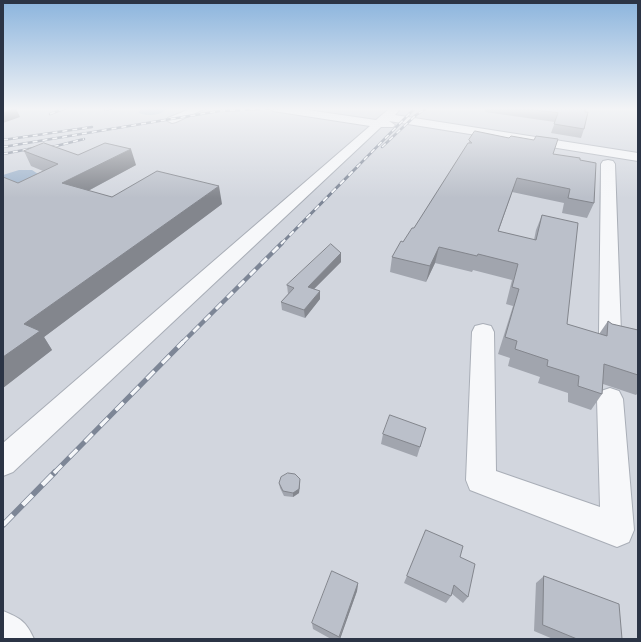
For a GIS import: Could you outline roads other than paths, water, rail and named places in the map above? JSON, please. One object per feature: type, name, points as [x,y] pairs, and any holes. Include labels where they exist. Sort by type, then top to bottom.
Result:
[{"type":"street","points":[[3,462],[363,138]]},
{"type":"street","points":[[520,138],[638,157]]},
{"type":"street","points":[[608,164],[610,333]]},
{"type":"street","points":[[482,332],[481,480],[617,530],[610,399]]},
{"type":"street","points":[[3,630],[14,639]]},
{"type":"water","points":[[19,170],[32,170],[38,174],[34,180],[3,187],[3,175]]},
{"type":"railway","points":[[3,140],[17,138]]},
{"type":"railway","points":[[3,147],[57,138]]},
{"type":"railway","points":[[357,167],[386,138]]},
{"type":"railway","points":[[382,147],[392,138]]},
{"type":"railway","points":[[44,149],[84,139]]},
{"type":"railway","points":[[3,154],[34,148]]},
{"type":"railway","points":[[281,244],[358,166]]},
{"type":"railway","points":[[183,342],[281,244]]},
{"type":"railway","points":[[54,473],[183,342]]},
{"type":"railway","points":[[3,525],[55,472]]}]
